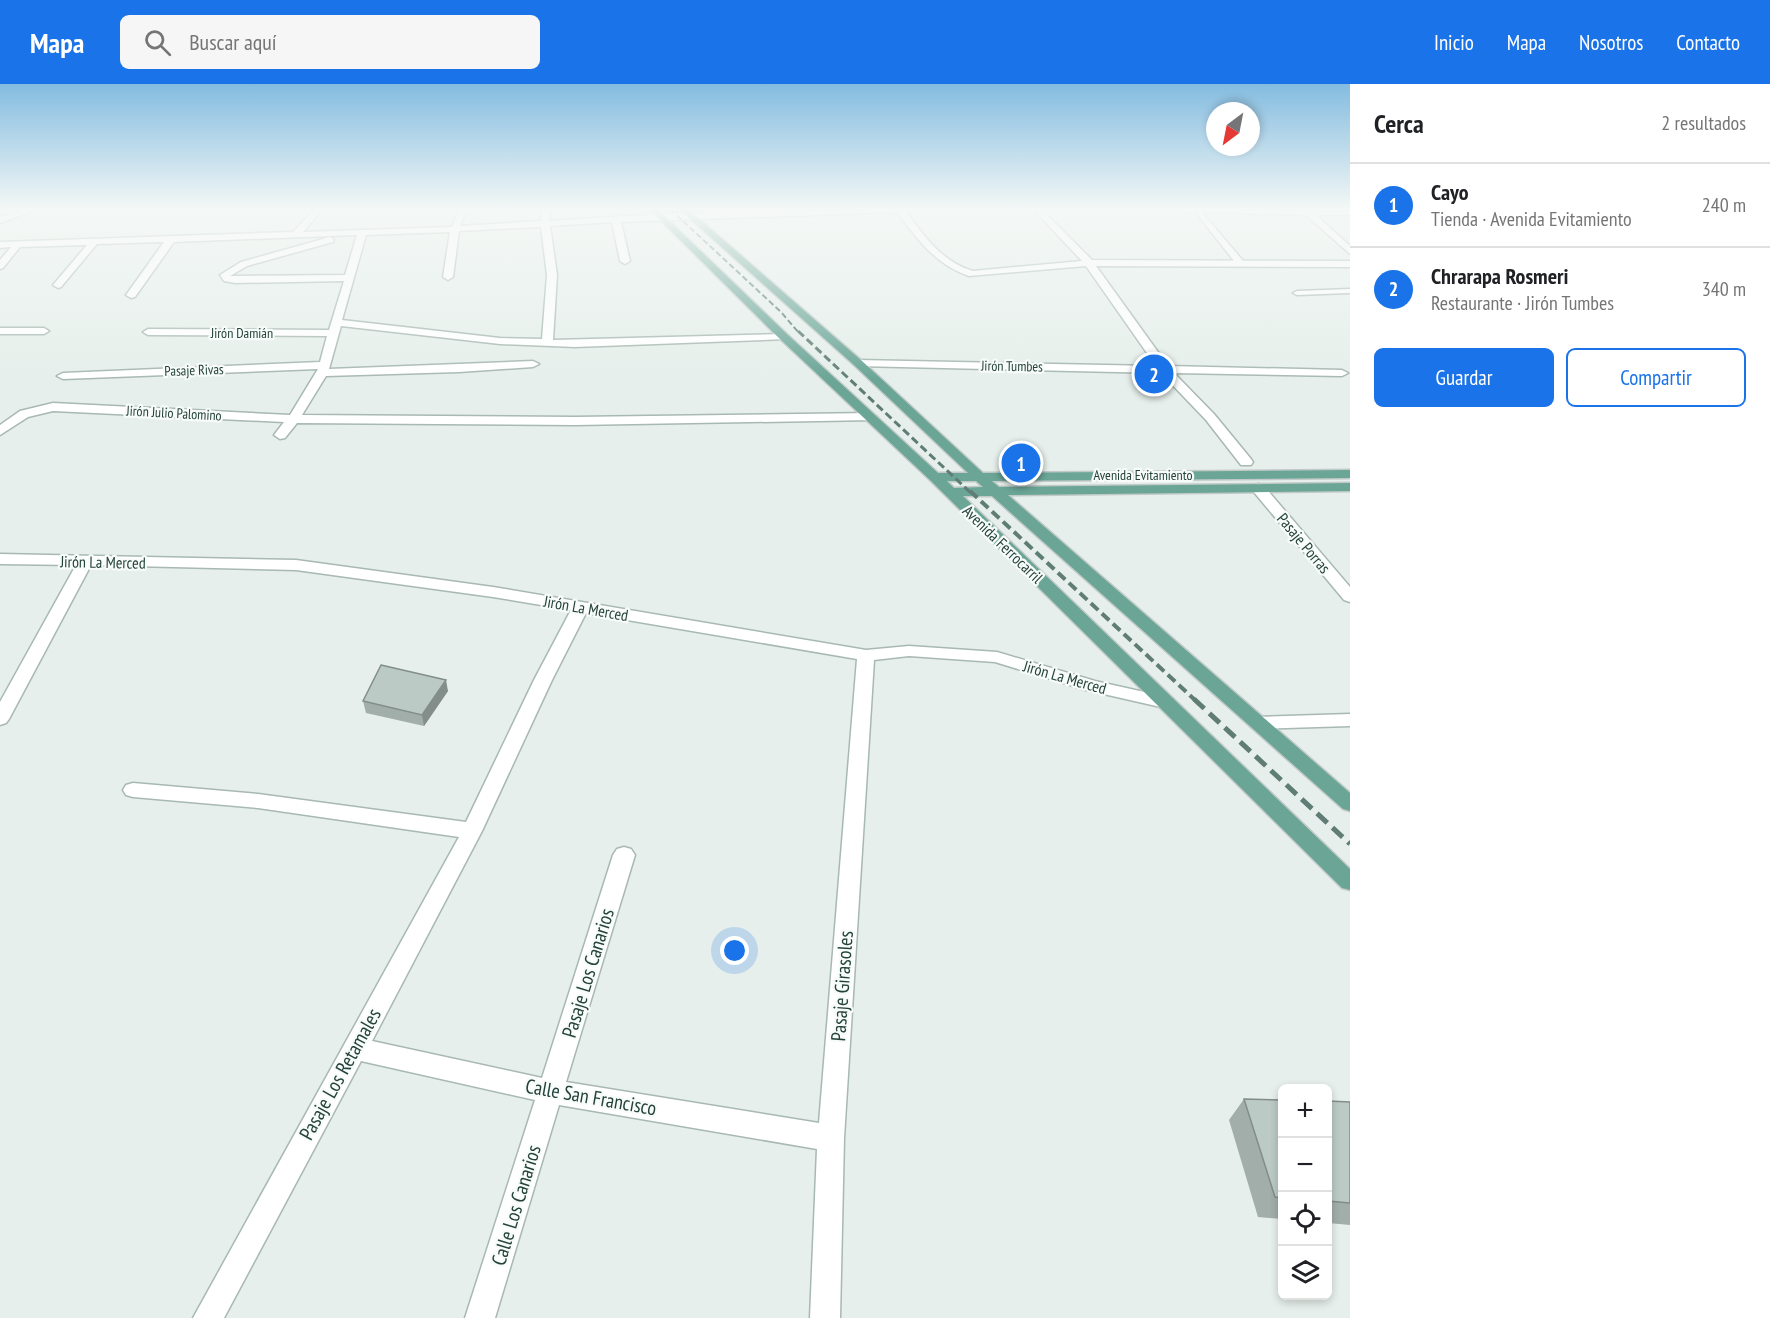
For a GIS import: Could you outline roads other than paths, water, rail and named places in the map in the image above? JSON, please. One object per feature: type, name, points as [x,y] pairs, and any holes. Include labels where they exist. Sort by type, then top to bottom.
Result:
[{"type":"main road","name":"Avenida Ferrocarril","points":[[712,267],[784,337],[936,477],[1350,882]]},
{"type":"main road","name":"Avenida Ferrocarril","points":[[749,267],[858,363],[996,492],[1350,804]]},
{"type":"main road","name":"Avenida Evitamiento","points":[[936,477],[1350,474]]},
{"type":"main road","name":"Avenida Evitamiento","points":[[950,492],[1350,487]]},
{"type":"street","points":[[58,285],[73,267]]},
{"type":"street","points":[[130,295],[151,267]]},
{"type":"street","points":[[240,267],[225,275],[227,279],[350,278]]},
{"type":"street","points":[[280,435],[294,419],[323,369],[337,328],[353,267]]},
{"type":"street","points":[[448,277],[450,267]]},
{"type":"street","points":[[547,343],[551,267]]},
{"type":"street","points":[[955,267],[959,270],[977,274],[1052,267]]},
{"type":"street","points":[[1092,267],[1165,370],[1210,417],[1246,462]]},
{"type":"street","name":"Jirón Damián","points":[[148,332],[337,328],[500,341],[575,344],[784,337]]},
{"type":"street","points":[[0,331],[44,331]]},
{"type":"street","name":"Jirón Tumbes","points":[[858,363],[1342,373]]},
{"type":"street","name":"Pasaje Rivas","points":[[63,376],[323,369],[459,369],[533,364]]},
{"type":"street","name":"Jirón Julio Palomino","points":[[0,431],[24,414],[53,407],[294,419],[575,421],[871,417]]},
{"type":"street","name":"Pasaje Porras","points":[[1258,488],[1350,597]]},
{"type":"street","name":"Jirón La Merced","points":[[0,560],[296,565],[493,592],[866,655],[909,651],[997,657],[1092,686],[1165,702]]},
{"type":"street","points":[[0,719],[85,562]]},
{"type":"street","name":"Pasaje Los Retamales","points":[[208,1318],[472,831],[543,680],[581,607]]},
{"type":"street","name":"Pasaje Girasoles","points":[[825,1318],[831,1138],[866,655]]},
{"type":"street","points":[[1258,723],[1350,720]]},
{"type":"street","points":[[133,790],[258,801],[472,831]]},
{"type":"street","name":"Pasaje Los Canarios","points":[[551,1092],[624,855]]},
{"type":"street","name":"Calle San Francisco","points":[[354,1048],[551,1092],[831,1138]]},
{"type":"street","name":"Calle Los Canarios","points":[[480,1318],[551,1092]]},
{"type":"lane","points":[[1298,293],[1350,291]]},
{"type":"railway","points":[[732,267],[781,312],[799,333]]},
{"type":"railway","points":[[798,331],[971,493]]},
{"type":"railway","points":[[970,491],[1195,700]]},
{"type":"railway","points":[[1194,699],[1350,844]]},
{"type":"place","name":"Chrarapa Rosmeri","points":[[1154,374]]},
{"type":"place","name":"Cayo","points":[[1021,463]]}]
